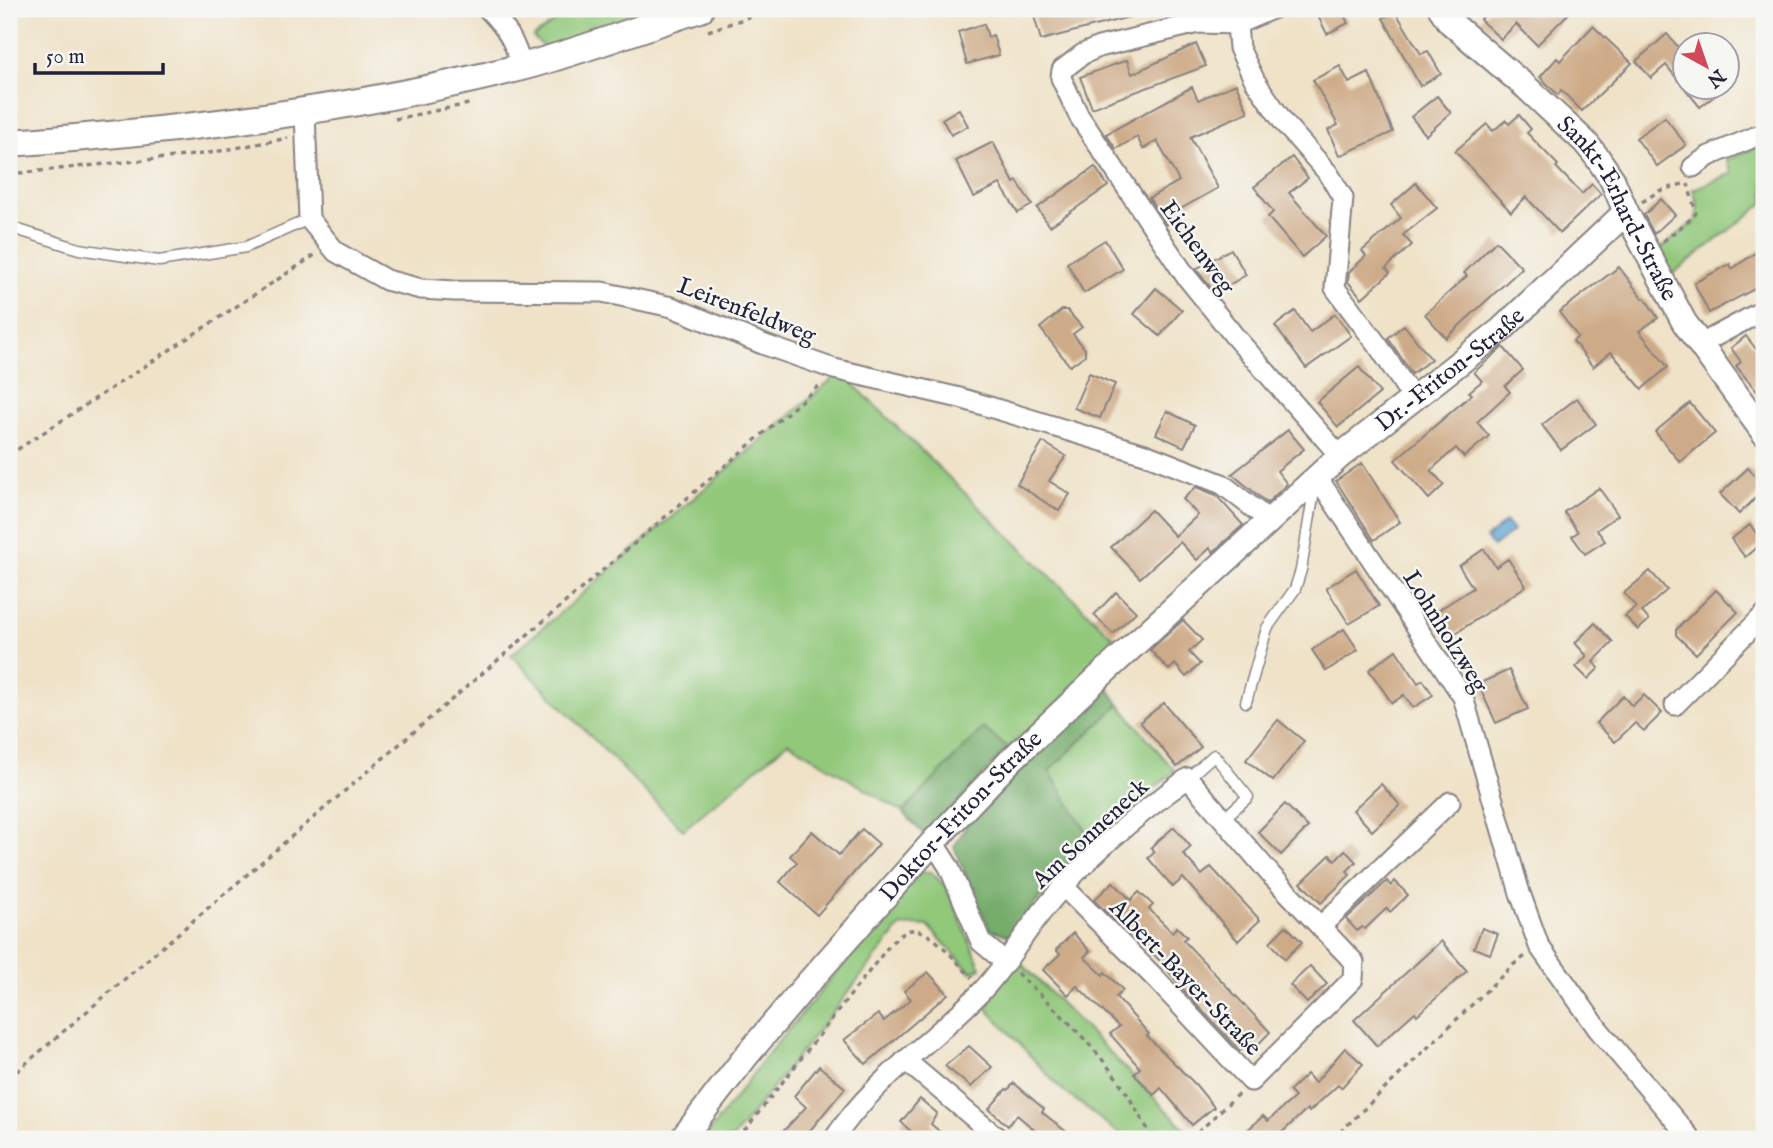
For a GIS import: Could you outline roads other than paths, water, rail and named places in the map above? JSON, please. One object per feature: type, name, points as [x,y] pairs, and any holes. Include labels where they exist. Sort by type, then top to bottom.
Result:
[{"type":"main road","points":[[9,143],[305,123],[522,67],[700,9]]},
{"type":"street","points":[[488,9],[514,41],[522,67]]},
{"type":"street","points":[[1272,9],[1237,24],[1239,48],[1255,81],[1284,123],[1328,173],[1343,198],[1335,288],[1379,347],[1413,401]]},
{"type":"street","name":"Sankt-Erhard-Straße","points":[[1441,9],[1450,22],[1520,81],[1585,142],[1612,179],[1660,280],[1699,345],[1764,433]]},
{"type":"street","name":"Eichenweg","points":[[1237,24],[1198,23],[1099,47],[1083,54],[1062,70],[1061,78],[1079,116],[1185,275],[1236,338],[1340,456]]},
{"type":"street","points":[[305,123],[309,219]]},
{"type":"street","points":[[1690,175],[1709,156],[1764,134]]},
{"type":"street","name":"Dr.-Friton-Straße","points":[[1270,521],[1340,456],[1502,330],[1626,212]]},
{"type":"street","name":"Leirenfeldweg","points":[[309,219],[336,252],[386,280],[421,289],[454,291],[602,292],[672,307],[765,345],[835,369],[960,398],[1146,454],[1222,484],[1270,521]]},
{"type":"street","points":[[1699,345],[1764,310]]},
{"type":"street","name":"Lohnholzweg","points":[[1317,477],[1463,697],[1520,893],[1539,946],[1598,1029],[1691,1139]]},
{"type":"street","name":"Doktor-Friton-Straße","points":[[682,1139],[801,991],[933,842],[1010,761],[1270,521]]},
{"type":"street","points":[[1675,705],[1764,615]]},
{"type":"street","name":"Albert-Bayer-Straße","points":[[1063,886],[1155,978],[1251,1081],[1353,979],[1354,962],[1272,876],[1188,778]]},
{"type":"street","name":"Am Sonneneck","points":[[834,1139],[905,1060],[983,990],[1063,886],[1139,813],[1188,778]]},
{"type":"street","points":[[1321,926],[1450,803]]},
{"type":"street","points":[[933,842],[950,867],[981,942],[1005,962]]},
{"type":"street","points":[[905,1060],[999,1139]]},
{"type":"lane","points":[[9,227],[79,248],[159,261],[246,247],[309,219]]},
{"type":"lane","points":[[1246,702],[1267,628],[1295,589],[1301,570],[1317,477]]},
{"type":"lane","points":[[1188,778],[1214,755],[1248,797],[1223,818]]},
{"type":"water","points":[[1506,522],[1513,531],[1493,547],[1486,538]]}]
